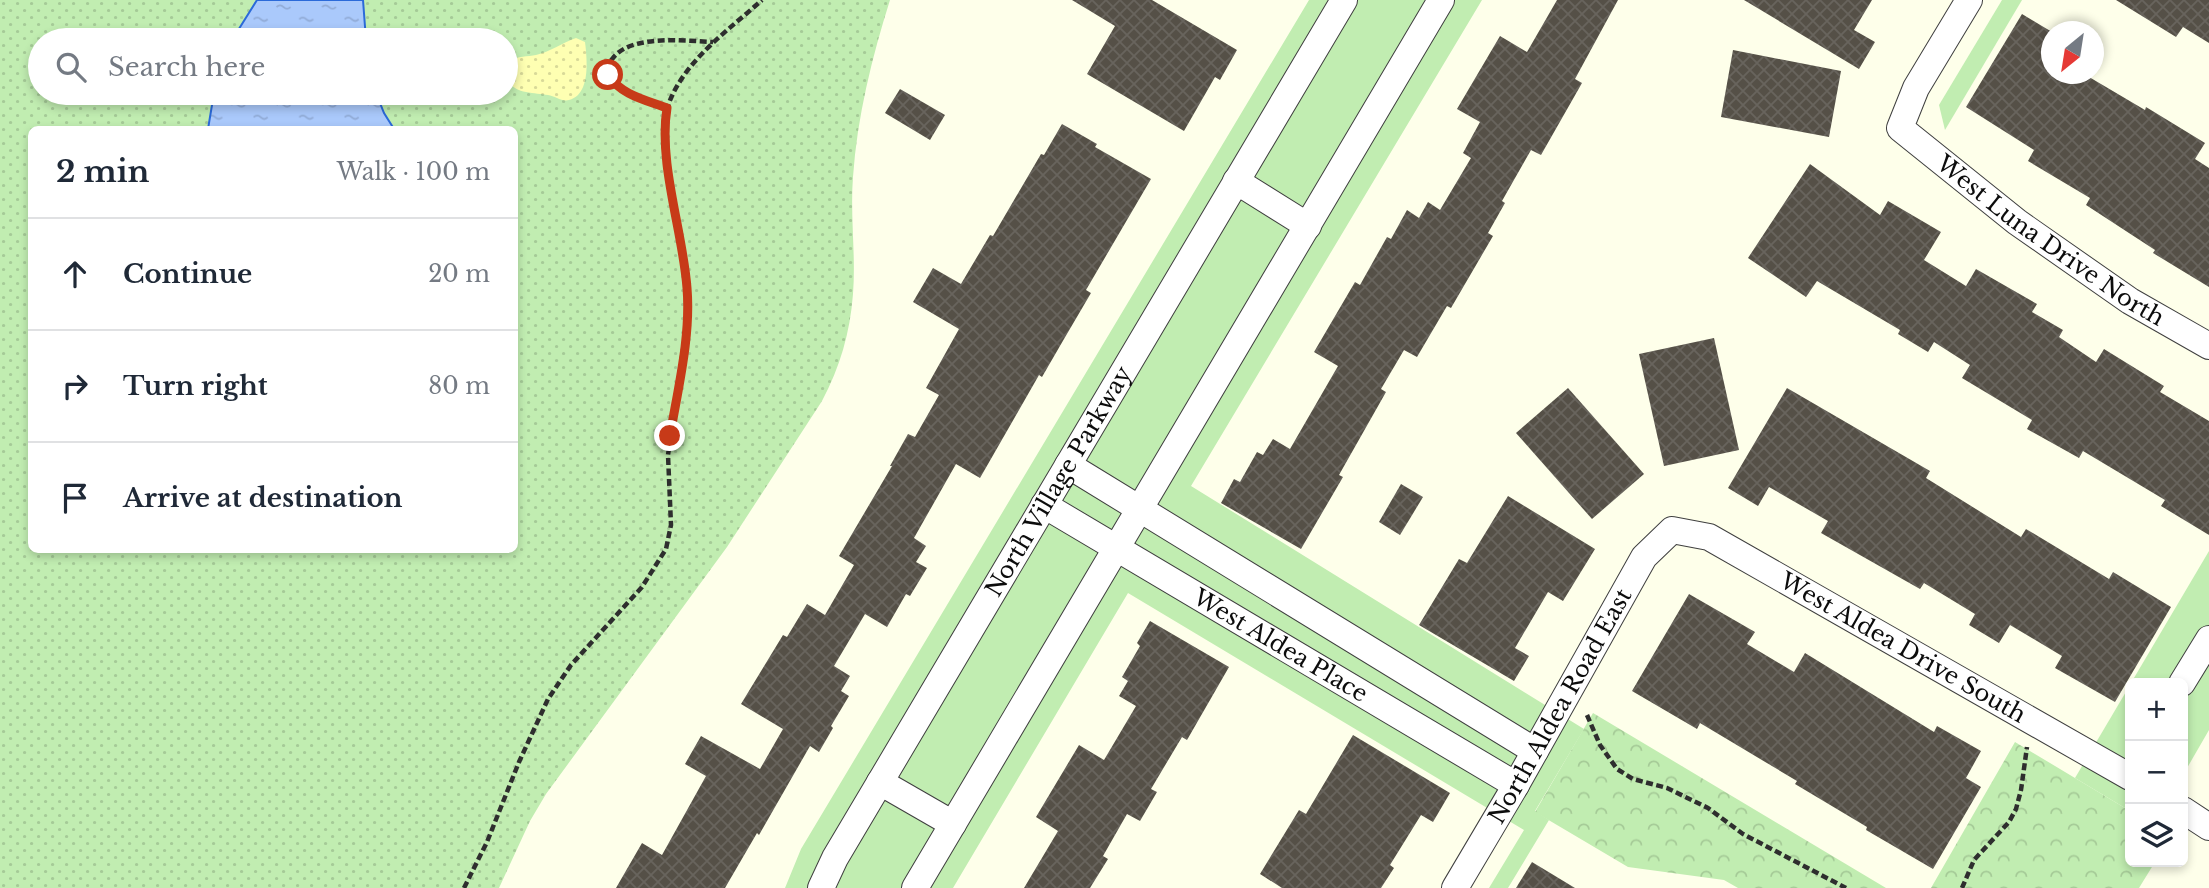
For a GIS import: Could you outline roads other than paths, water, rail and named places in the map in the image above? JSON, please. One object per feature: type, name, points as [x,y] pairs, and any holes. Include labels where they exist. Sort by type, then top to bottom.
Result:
[{"type":"street","name":"North Village Parkway","points":[[821,888],[835,858],[1344,0]]},
{"type":"street","points":[[915,888],[1439,0]]},
{"type":"street","name":"West Luna Drive North","points":[[1969,0],[1916,88],[1900,128],[2051,246],[2130,301],[2209,346]]},
{"type":"street","points":[[1236,181],[1308,226]]},
{"type":"street","name":"West Aldea Place","points":[[1068,465],[1535,751]]},
{"type":"street","name":"West Aldea Place","points":[[1044,505],[1516,785]]},
{"type":"street","name":"North Aldea Road East","points":[[1455,888],[1644,557],[1672,530]]},
{"type":"street","name":"West Aldea Drive South","points":[[1672,530],[1709,537],[2125,772]]},
{"type":"street","points":[[2185,678],[2209,639]]},
{"type":"street","points":[[880,782],[953,824]]},
{"type":"street","points":[[2188,813],[2209,827]]},
{"type":"water","points":[[257,0],[363,0],[365,28],[240,28]]},
{"type":"water","points":[[212,105],[381,105],[392,126],[208,126]]}]
